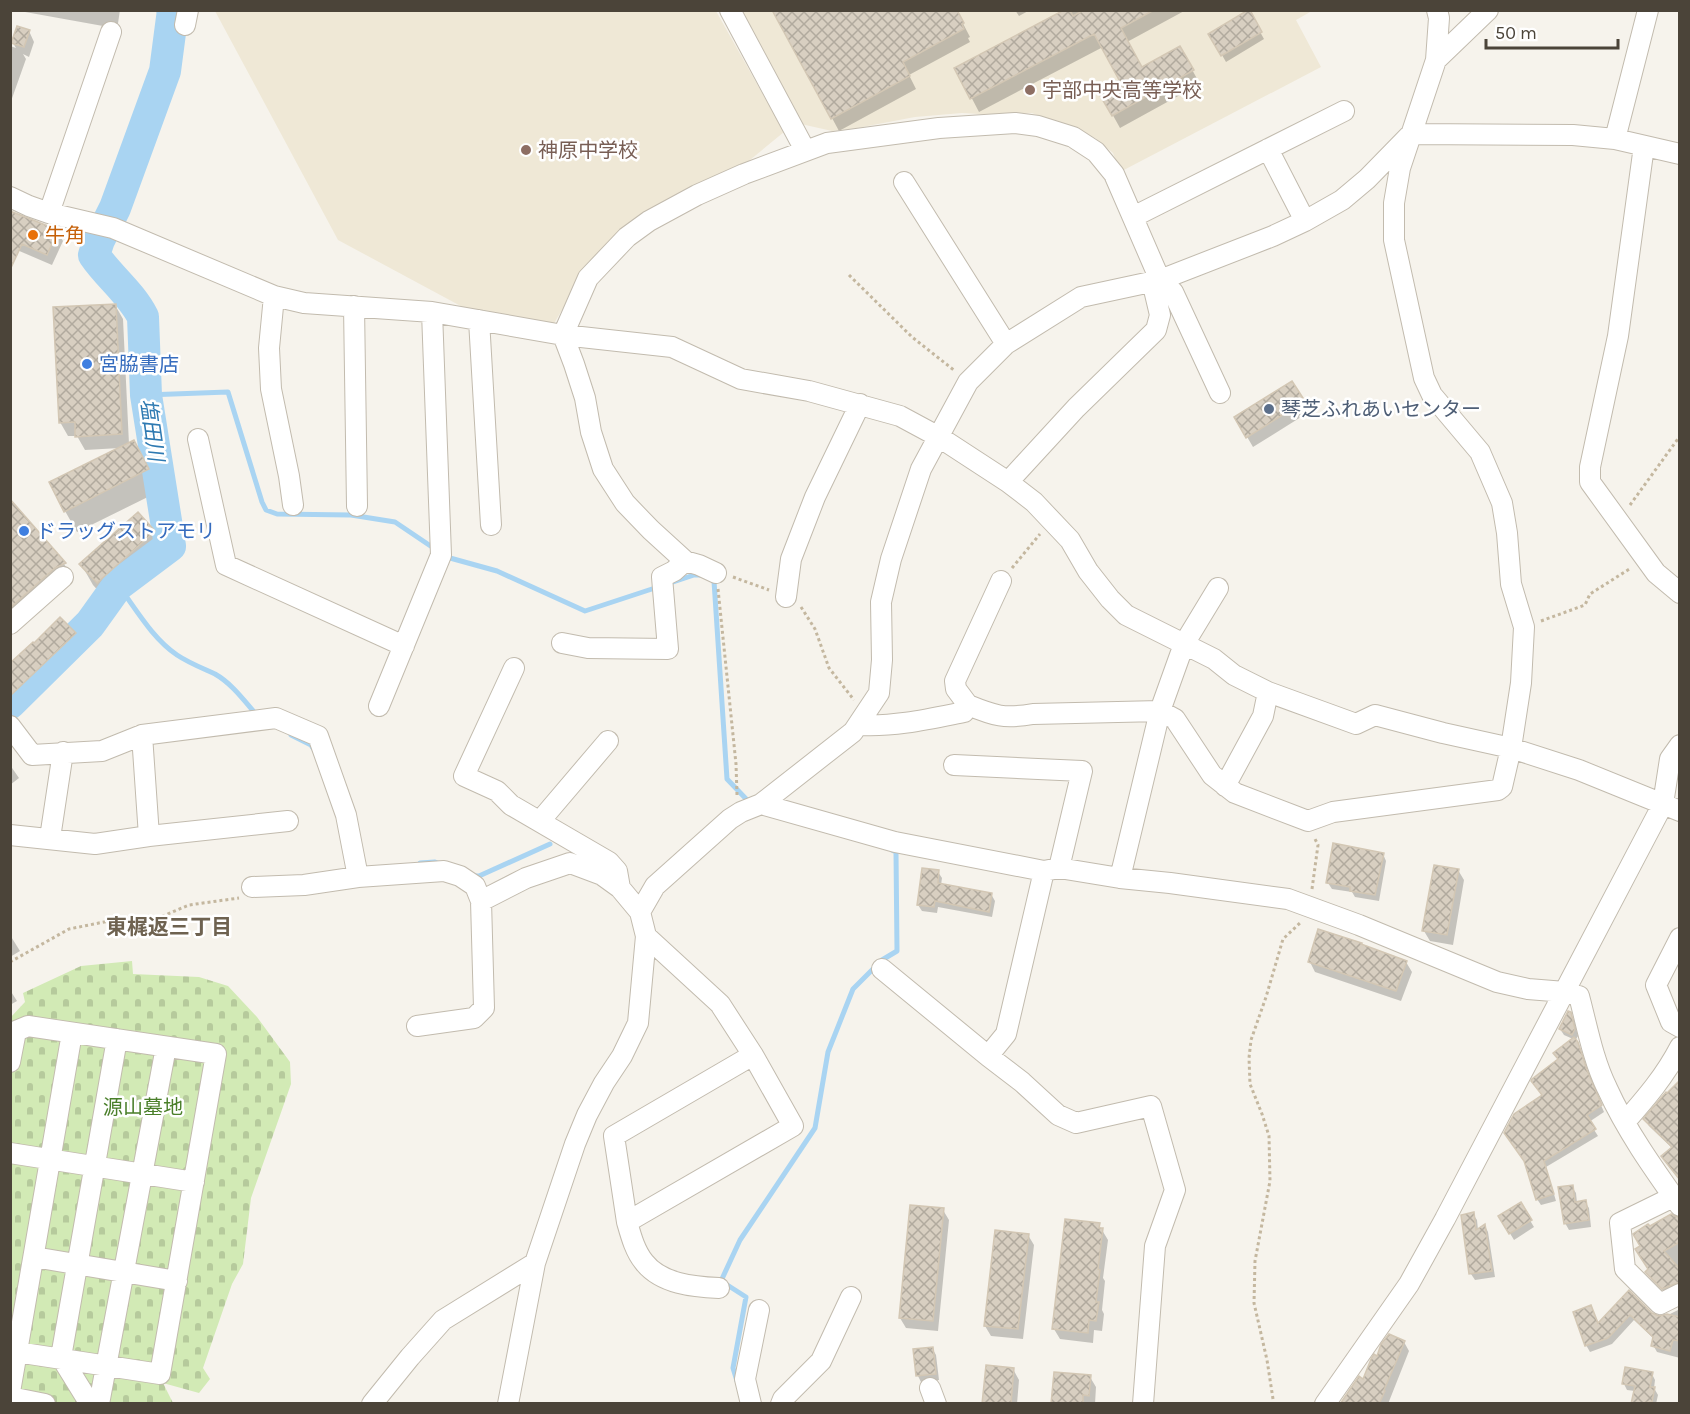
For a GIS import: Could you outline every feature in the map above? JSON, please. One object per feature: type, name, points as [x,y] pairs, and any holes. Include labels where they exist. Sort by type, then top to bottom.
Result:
[{"type":"street","points":[[730,10],[804,150]]},
{"type":"street","points":[[1001,581],[955,681],[956,689],[968,705],[999,717],[1160,711],[1175,719],[1212,775],[1225,786],[1235,793],[1308,821],[1334,812],[1502,788],[1521,683],[1524,627],[1511,584],[1502,503],[1480,452],[1432,395],[1424,378],[1394,240],[1394,203],[1400,168],[1436,60],[1439,18],[1437,10]]},
{"type":"street","points":[[1436,60],[1488,10]]},
{"type":"street","points":[[1615,139],[1648,10]]},
{"type":"street","points":[[49,213],[111,32]]},
{"type":"street","points":[[1133,216],[1344,111]]},
{"type":"street","points":[[716,573],[685,561],[625,503],[603,468],[591,432],[585,398],[563,335],[588,278],[627,237],[649,221],[697,195],[804,150],[846,139],[939,128],[1016,123],[1038,126],[1073,138],[1096,152],[1114,174],[1133,216],[1156,280],[1160,315],[1156,330],[1076,408],[1008,482]]},
{"type":"street","points":[[640,912],[656,886],[730,819],[761,804],[853,732],[862,720],[879,693],[882,660],[881,602],[891,559],[921,469],[968,382],[1006,344],[1081,297],[1156,280],[1273,236],[1305,221],[1342,200],[1367,179],[1411,134],[1573,135],[1615,139],[1680,154]]},
{"type":"street","points":[[1644,146],[1618,336],[1590,467],[1590,482],[1656,573],[1680,593]]},
{"type":"street","points":[[1268,149],[1305,221]]},
{"type":"street","points":[[904,182],[1006,344]]},
{"type":"street","points":[[10,197],[49,213],[107,226],[274,296],[304,303],[432,312],[563,335],[672,347],[741,380],[809,391],[900,416],[939,436],[1034,502],[1070,540],[1088,571],[1126,615],[1214,659],[1234,675],[1268,692],[1356,724],[1375,715],[1511,748],[1579,770],[1671,807]]},
{"type":"street","points":[[1156,280],[1173,292],[1220,393]]},
{"type":"street","points":[[274,296],[269,348],[271,389],[293,505]]},
{"type":"street","points":[[354,306],[357,506]]},
{"type":"street","points":[[379,706],[441,555],[432,312]]},
{"type":"street","points":[[479,320],[491,525]]},
{"type":"street","points":[[786,597],[791,560],[803,528],[815,497],[860,404]]},
{"type":"street","points":[[198,439],[226,565],[404,646]]},
{"type":"street","points":[[562,643],[588,648],[668,649],[662,577],[674,571],[685,561]]},
{"type":"street","points":[[10,624],[63,577]]},
{"type":"street","points":[[1120,878],[1160,711],[1184,644],[1218,588]]},
{"type":"street","points":[[514,668],[464,776],[497,791],[512,805],[609,862],[617,871],[620,888]]},
{"type":"street","points":[[1225,786],[1263,716],[1268,692]]},
{"type":"street","points":[[862,720],[880,726],[919,722],[964,712],[968,705]]},
{"type":"street","points":[[10,726],[32,755],[102,751],[142,735],[276,718],[318,736],[346,815],[358,877]]},
{"type":"street","points":[[142,735],[149,836]]},
{"type":"street","points":[[540,821],[608,741]]},
{"type":"street","points":[[1325,1404],[1409,1284],[1565,992],[1671,807],[1670,759],[1680,744]]},
{"type":"street","points":[[50,838],[63,752]]},
{"type":"street","points":[[954,765],[1082,771],[1006,1034],[988,1056]]},
{"type":"street","points":[[761,804],[895,842],[1052,869],[1288,899],[1359,925],[1497,982],[1579,996],[1606,1087],[1624,1122],[1676,1201],[1620,1223],[1625,1269],[1659,1304],[1680,1294]]},
{"type":"street","points":[[10,835],[95,844],[288,821]]},
{"type":"street","points":[[481,902],[526,878],[570,863],[602,875],[620,888],[640,912],[646,936],[638,1023],[622,1056],[587,1115],[574,1144],[535,1263],[508,1404]]},
{"type":"street","points":[[252,887],[304,885],[358,877],[444,872],[460,876],[475,886],[481,902],[484,1008],[474,1018],[417,1026]]},
{"type":"street","points":[[627,1222],[793,1126],[753,1055],[720,1004],[646,936]]},
{"type":"street","points":[[1680,938],[1656,985],[1671,1022],[1680,1027]]},
{"type":"street","points":[[882,969],[1022,1082],[1058,1115],[1076,1123],[1151,1106],[1175,1190],[1155,1246],[1143,1404]]},
{"type":"street","points":[[10,1062],[16,1031],[28,1026],[216,1054],[160,1374],[14,1351]]},
{"type":"street","points":[[10,1392],[14,1351],[34,1257],[72,1033]]},
{"type":"street","points":[[90,1404],[61,1358],[117,1040]]},
{"type":"street","points":[[99,1404],[166,1047]]},
{"type":"street","points":[[1624,1122],[1651,1093],[1680,1047]]},
{"type":"street","points":[[719,1288],[684,1285],[656,1273],[644,1262],[635,1246],[627,1222],[615,1136],[753,1055]]},
{"type":"street","points":[[10,1153],[194,1182]]},
{"type":"street","points":[[34,1257],[177,1281]]},
{"type":"street","points":[[372,1404],[443,1320],[535,1263]]},
{"type":"street","points":[[781,1404],[783,1399],[821,1360],[851,1297]]},
{"type":"street","points":[[751,1404],[745,1379],[759,1310]]},
{"type":"street","points":[[10,1397],[45,1404]]},
{"type":"path","points":[[849,275],[912,337],[968,382]]},
{"type":"path","points":[[1619,521],[1680,436]]},
{"type":"path","points":[[1001,581],[1052,520]]},
{"type":"path","points":[[1524,627],[1585,605],[1590,594],[1645,559]]},
{"type":"path","points":[[730,819],[737,799],[736,764],[716,573],[726,574],[786,597],[801,607],[814,629],[829,668],[862,720]]},
{"type":"path","points":[[1273,1399],[1254,1303],[1255,1261],[1270,1181],[1269,1136],[1263,1114],[1250,1084],[1249,1058],[1251,1040],[1283,939],[1299,924],[1309,906],[1318,845],[1308,821]]},
{"type":"path","points":[[10,962],[69,929],[124,918],[158,918],[189,905],[239,898],[252,887]]},
{"type":"shaded area","name":"宇部中央高等学校","points":[[742,10],[1312,11],[1296,20],[1321,67],[1120,172],[1113,153],[1095,138],[1032,113],[997,115],[962,113],[915,117],[832,131],[801,124]]},
{"type":"shaded area","name":"神原中学校","points":[[215,11],[716,11],[784,132],[739,169],[673,196],[620,233],[584,272],[552,327],[470,311],[338,240]]},
{"type":"green space","name":"源山墓地","points":[[132,961],[133,974],[199,977],[228,986],[257,1017],[290,1062],[291,1084],[251,1198],[243,1264],[232,1284],[203,1368],[210,1379],[199,1393],[163,1383],[173,1403],[11,1403],[10,1018],[25,1002],[23,993],[81,966]]},
{"type":"building","points":[[772,10],[957,10],[964,23],[962,24],[964,29],[903,62],[910,76],[831,119]]},
{"type":"building","points":[[1064,10],[1070,10],[1073,16],[1084,10],[1154,10],[1121,28],[1142,67],[1180,46],[1194,70],[1112,116],[1098,92],[1119,80],[1094,34],[970,99],[954,68]]},
{"type":"building","points":[[1248,10],[1262,32],[1221,56],[1208,34]]},
{"type":"building","points":[[17,26],[30,30],[24,47],[11,43]]},
{"type":"building","name":"牛角","points":[[10,211],[58,230],[47,255],[22,244],[10,270]]},
{"type":"building","name":"宮脇書店","points":[[116,304],[122,434],[75,437],[75,422],[59,423],[53,307]]},
{"type":"building","name":"琴芝ふれあいセンター","points":[[1292,381],[1305,401],[1246,438],[1234,417]]},
{"type":"building","points":[[134,440],[149,469],[64,512],[49,482]]},
{"type":"building","name":"ドラッグストアモリ","points":[[10,499],[66,563],[55,568],[10,608]]},
{"type":"building","points":[[138,512],[155,531],[97,583],[79,564]]},
{"type":"building","points":[[60,617],[76,633],[10,696],[10,663]]},
{"type":"building","points":[[1333,843],[1384,853],[1375,895],[1350,891],[1350,887],[1326,883]]},
{"type":"building","points":[[1434,865],[1459,869],[1447,935],[1422,931]]},
{"type":"building","points":[[922,868],[939,870],[938,883],[992,893],[989,912],[935,901],[934,907],[917,905]]},
{"type":"building","points":[[1318,929],[1407,961],[1396,991],[1308,962]]},
{"type":"building","points":[[1568,1011],[1571,1012],[1575,1029],[1572,1035],[1559,1029]]},
{"type":"building","points":[[1574,1037],[1602,1105],[1587,1115],[1596,1129],[1544,1161],[1554,1194],[1536,1200],[1524,1161],[1504,1133],[1514,1114],[1542,1095],[1531,1081],[1532,1079],[1558,1059],[1553,1053]]},
{"type":"building","points":[[1680,1080],[1680,1180],[1661,1156],[1672,1147],[1643,1119],[1666,1092]]},
{"type":"building","points":[[1573,1185],[1575,1202],[1586,1200],[1589,1220],[1564,1224],[1558,1187]]},
{"type":"building","points":[[1521,1202],[1532,1220],[1509,1234],[1498,1216]]},
{"type":"building","points":[[910,1205],[944,1208],[933,1321],[899,1318]]},
{"type":"building","points":[[1474,1212],[1476,1230],[1485,1224],[1492,1271],[1469,1274],[1461,1215]]},
{"type":"building","points":[[1671,1214],[1680,1218],[1680,1242],[1664,1251],[1680,1269],[1680,1282],[1662,1289],[1645,1272],[1648,1269],[1635,1249],[1640,1246],[1633,1234],[1648,1224],[1650,1226]]},
{"type":"building","points":[[1065,1219],[1100,1223],[1099,1228],[1103,1228],[1096,1302],[1099,1302],[1096,1321],[1089,1320],[1088,1333],[1052,1329]]},
{"type":"building","points":[[995,1230],[1029,1234],[1018,1329],[984,1326]]},
{"type":"building","points":[[1629,1290],[1652,1313],[1659,1316],[1667,1314],[1680,1317],[1680,1341],[1673,1340],[1670,1351],[1651,1346],[1653,1337],[1630,1315],[1608,1338],[1585,1346],[1573,1312],[1591,1305],[1598,1323]]},
{"type":"building","points":[[1389,1334],[1405,1341],[1379,1404],[1340,1404],[1359,1376],[1363,1379],[1371,1359],[1374,1354],[1377,1356],[1381,1344]]},
{"type":"building","points":[[933,1347],[936,1374],[916,1376],[913,1349]]},
{"type":"building","points":[[986,1365],[1014,1368],[1011,1404],[982,1404]]},
{"type":"building","points":[[1625,1367],[1653,1372],[1650,1387],[1655,1387],[1652,1402],[1631,1404],[1635,1386],[1622,1384]]},
{"type":"building","points":[[1054,1372],[1091,1375],[1089,1396],[1083,1395],[1083,1404],[1051,1404]]},
{"type":"waterway","name":"塩田川","points":[[10,703],[90,624],[118,585],[170,546],[146,395],[143,317],[132,300],[94,255],[115,208],[165,71],[173,10]]},
{"type":"waterway","points":[[146,395],[228,392],[266,510],[277,514],[351,515],[395,522],[435,549]]},
{"type":"waterway","points":[[446,555],[497,571],[585,611],[658,587]]},
{"type":"waterway","points":[[667,584],[694,575],[706,575],[714,581],[727,779],[750,803]]},
{"type":"waterway","points":[[118,585],[145,623],[168,648],[221,678],[255,713]]},
{"type":"waterway","points":[[291,735],[313,748]]},
{"type":"waterway","points":[[472,876],[479,876],[550,844]]},
{"type":"waterway","points":[[737,1381],[733,1368],[746,1297],[721,1281],[740,1240],[815,1128],[828,1052],[853,989],[882,960],[897,951],[896,852],[892,850]]},
{"type":"waterway","points":[[420,863],[440,864]]},
{"type":"place","name":"宇部中央高等学校","points":[[1030,90]]},
{"type":"place","name":"神原中学校","points":[[526,150]]},
{"type":"place","name":"牛角","points":[[33,235]]},
{"type":"place","name":"宮脇書店","points":[[87,364]]},
{"type":"place","name":"琴芝ふれあいセンター","points":[[1269,409]]},
{"type":"place","name":"ドラッグストアモリ","points":[[24,531]]},
{"type":"district","name":"東梶返三丁目","points":[[169,927]]}]
